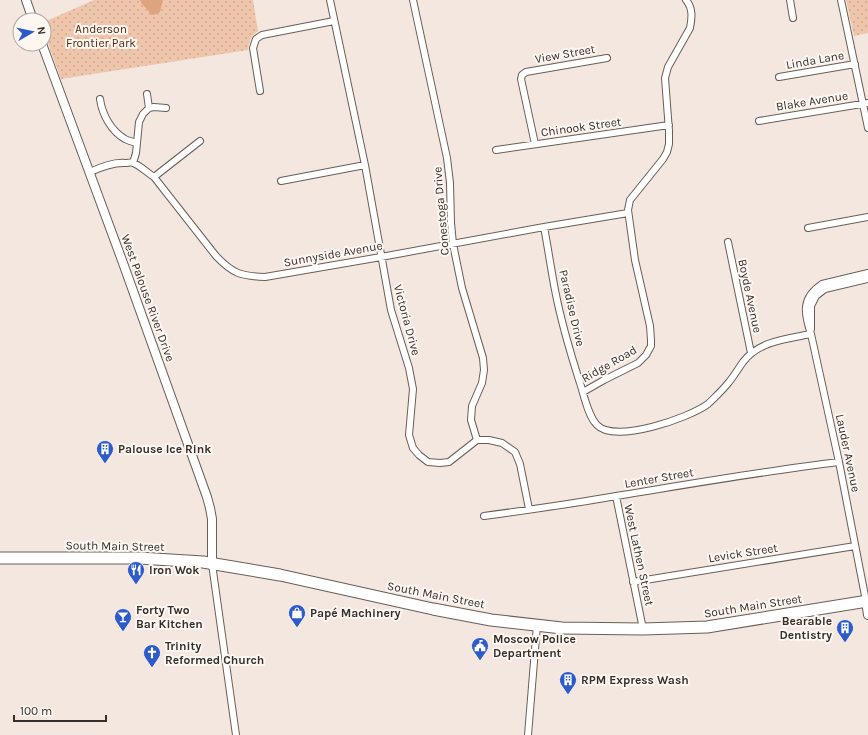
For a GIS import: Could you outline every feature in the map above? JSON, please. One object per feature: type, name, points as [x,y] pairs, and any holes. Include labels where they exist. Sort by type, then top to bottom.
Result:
[{"type":"highway","name":"South Main Street","points":[[0,558],[139,558],[202,562],[280,575],[432,609],[491,620],[562,628],[642,624],[707,627],[867,601]]},
{"type":"street","points":[[26,0],[30,12]]},
{"type":"street","name":"Victoria Drive","points":[[330,0],[365,165],[391,310],[409,368],[413,389],[409,435],[413,448],[428,462],[450,462],[477,440]]},
{"type":"street","name":"Conestoga Drive","points":[[413,0],[447,158],[453,244],[462,288],[483,358],[484,370],[482,383],[472,406],[471,420],[477,440]]},
{"type":"street","name":"Ridge Road","points":[[686,0],[691,8],[692,21],[690,28],[668,67],[665,78],[669,125],[669,144],[667,152],[630,200],[628,205],[634,260],[650,326],[651,346],[646,355],[638,363],[583,392],[593,420],[597,425],[605,430],[616,432],[654,426],[680,418],[696,410],[717,396],[729,382],[743,361],[751,353],[779,340],[811,334]]},
{"type":"street","points":[[790,0],[793,18]]},
{"type":"street","points":[[841,0],[865,103],[868,128]]},
{"type":"street","points":[[260,91],[253,48],[256,39],[262,35],[334,21]]},
{"type":"street","name":"West Palouse River Drive","points":[[45,52],[209,502],[212,519],[212,564]]},
{"type":"street","name":"View Street","points":[[535,144],[521,79],[522,75],[526,72],[607,58]]},
{"type":"street","name":"Linda Lane","points":[[779,77],[855,64]]},
{"type":"street","points":[[147,94],[149,108]]},
{"type":"street","points":[[100,99],[101,107],[106,117],[119,134],[127,140],[138,143]]},
{"type":"street","name":"Blake Avenue","points":[[759,120],[865,103]]},
{"type":"street","points":[[90,172],[100,167],[112,164],[122,162],[133,163],[138,143],[139,122],[143,114],[149,108],[166,108]]},
{"type":"street","name":"Chinook Street","points":[[496,150],[669,125]]},
{"type":"street","points":[[154,177],[200,141]]},
{"type":"street","name":"Sunnyside Avenue","points":[[133,163],[154,177],[216,256],[225,265],[236,272],[248,276],[265,277],[544,227],[628,214]]},
{"type":"street","points":[[281,181],[365,165]]},
{"type":"street","points":[[808,228],[868,217]]},
{"type":"street","name":"Paradise Drive","points":[[544,227],[555,290],[566,339],[583,392]]},
{"type":"street","name":"Boyde Avenue","points":[[728,242],[751,353]]},
{"type":"street","name":"Lauder Avenue","points":[[867,601],[839,462],[805,312],[806,304],[811,294],[822,284],[868,273]]},
{"type":"street","name":"Lauder Avenue","points":[[811,334],[811,306],[816,296],[825,289],[868,279]]},
{"type":"street","points":[[477,440],[489,440],[502,443],[514,452],[520,464],[529,509]]},
{"type":"street","name":"Lenter Street","points":[[484,516],[698,482],[839,462]]},
{"type":"street","name":"West Lathen Street","points":[[616,496],[642,624]]},
{"type":"street","name":"Levick Street","points":[[634,582],[855,546]]},
{"type":"street","points":[[212,564],[236,735]]},
{"type":"street","points":[[867,601],[868,615]]},
{"type":"street","points":[[528,735],[537,625]]},
{"type":"green space","name":"Anderson Frontier Park","points":[[94,0],[253,0],[258,31],[251,39],[248,50],[61,79],[51,52],[52,18]]},
{"type":"green space","points":[[846,0],[868,0],[868,33],[854,36]]},
{"type":"shaded area","points":[[140,0],[163,0],[160,12],[154,15],[150,14]]},
{"type":"place","name":"Palouse Ice Rink","points":[[105,464]]},
{"type":"place","name":"Iron Wok","points":[[136,585]]},
{"type":"place","name":"Papé Machinery","points":[[297,628]]},
{"type":"place","name":"Forty Two Bar Kitchen","points":[[123,632]]},
{"type":"place","name":"Bearable Dentistry","points":[[845,643]]},
{"type":"place","name":"Moscow Police Department","points":[[480,661]]},
{"type":"place","name":"Trinity Reformed Church","points":[[152,668]]},
{"type":"place","name":"RPM Express Wash","points":[[568,695]]}]
